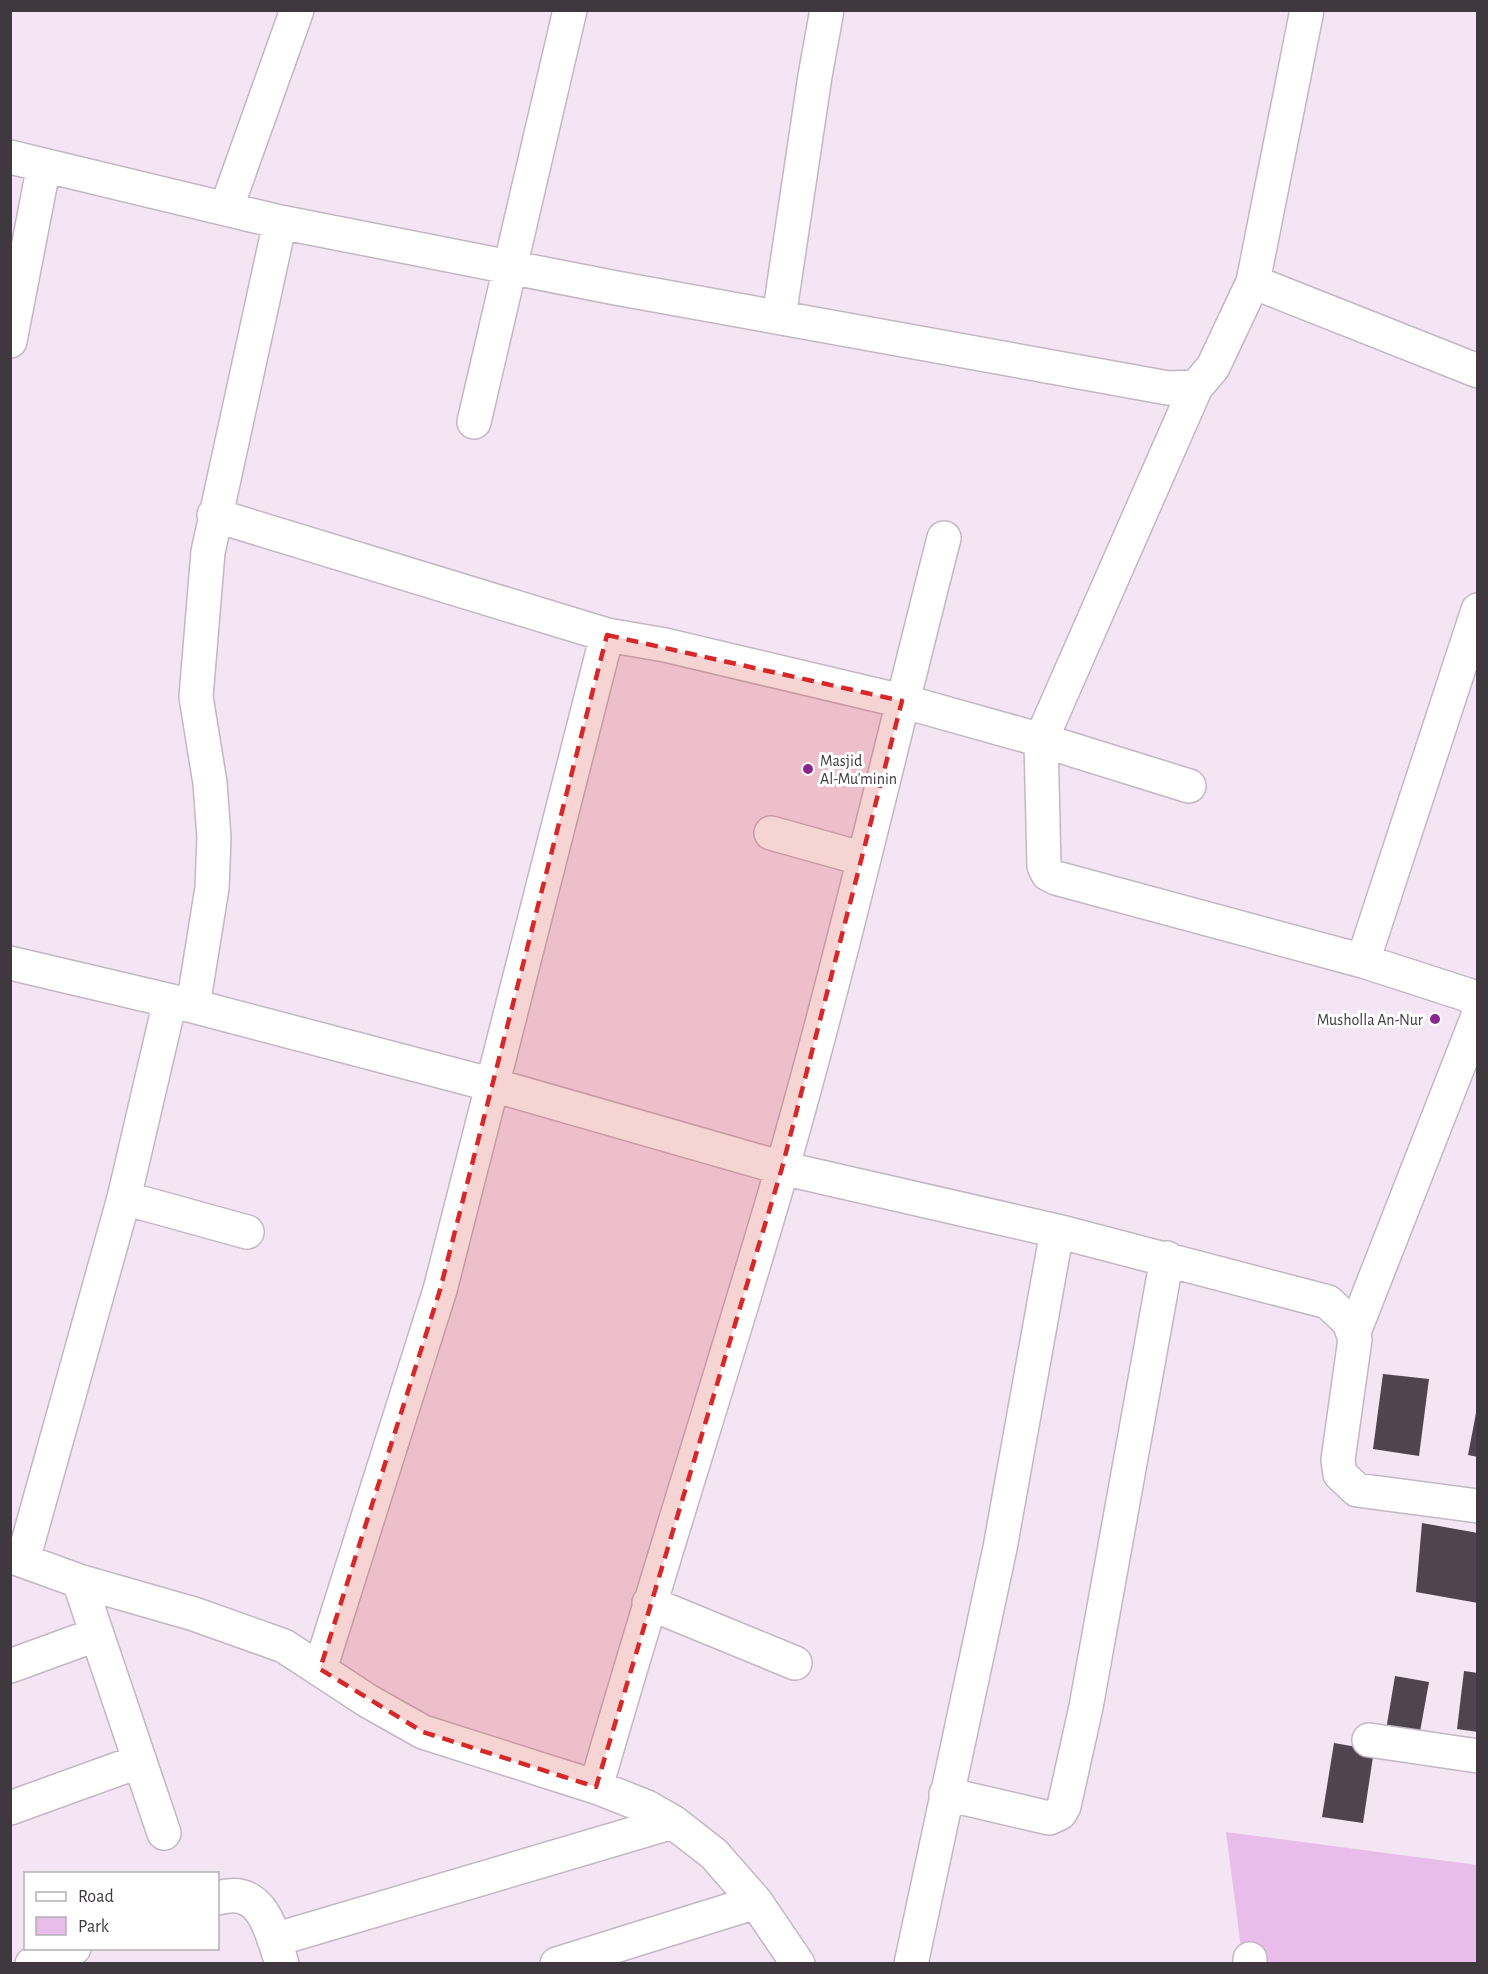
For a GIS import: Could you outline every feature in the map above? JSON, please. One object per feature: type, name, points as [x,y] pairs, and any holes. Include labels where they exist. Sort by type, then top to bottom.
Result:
[{"type":"street","points":[[226,209],[297,10]]},
{"type":"street","points":[[474,422],[570,10]]},
{"type":"street","points":[[779,317],[827,10]]},
{"type":"street","points":[[1307,10],[1252,282],[1213,367],[1196,387],[1041,740],[1043,860],[1048,874],[1137,901],[1363,961],[1471,996],[1478,1004]]},
{"type":"street","points":[[10,157],[280,222],[1046,368],[1168,388],[1196,387]]},
{"type":"street","points":[[10,341],[44,165]]},
{"type":"street","points":[[280,222],[214,515],[208,552],[196,697],[210,783],[214,838],[212,888],[182,1003],[17,1558],[80,1581],[194,1614],[284,1646],[368,1701],[423,1732],[596,1787],[647,1807],[673,1822],[714,1854],[756,1902],[798,1964]]},
{"type":"street","points":[[1252,282],[1478,371]]},
{"type":"street","points":[[214,515],[607,635],[665,645],[902,701],[1041,740],[1189,786]]},
{"type":"street","points":[[596,1787],[649,1603],[782,1168],[864,859],[944,538]]},
{"type":"street","points":[[1363,961],[1478,610]]},
{"type":"street","points":[[320,1669],[440,1290],[607,635]]},
{"type":"street","points":[[771,833],[864,859]]},
{"type":"street","points":[[10,963],[182,1003],[493,1085],[782,1168],[1057,1231],[1328,1302],[1343,1314],[1354,1332]]},
{"type":"street","points":[[1478,1016],[1354,1332],[1355,1357],[1338,1460],[1340,1474],[1357,1491],[1478,1506]]},
{"type":"street","points":[[124,1198],[247,1232]]},
{"type":"street","points":[[911,1964],[1000,1548],[1057,1231]]},
{"type":"street","points":[[946,1794],[1049,1818],[1060,1813],[1064,1806],[1086,1707],[1167,1258]]},
{"type":"street","points":[[80,1581],[96,1635],[165,1833]]},
{"type":"street","points":[[649,1603],[795,1663]]},
{"type":"street","points":[[10,1666],[96,1635]]},
{"type":"street","points":[[1369,1740],[1478,1756]]},
{"type":"street","points":[[10,1808],[140,1761]]},
{"type":"street","points":[[219,1898],[228,1895],[245,1896],[260,1906],[278,1952],[673,1822]]},
{"type":"street","points":[[557,1964],[756,1902]]},
{"type":"street","points":[[33,1963],[69,1950]]},
{"type":"highlighted area","points":[[607,635],[902,701],[782,1168],[596,1787],[423,1732],[320,1669],[440,1290]]},
{"type":"green space","points":[[1226,1832],[1477,1865],[1477,1963],[1243,1963]]},
{"type":"building","points":[[1383,1374],[1429,1379],[1419,1456],[1373,1449]]},
{"type":"building","points":[[1476,1413],[1478,1413],[1478,1457],[1468,1455]]},
{"type":"building","points":[[1422,1523],[1478,1533],[1478,1603],[1416,1592]]},
{"type":"building","points":[[1464,1671],[1478,1673],[1478,1732],[1457,1729]]},
{"type":"building","points":[[1395,1676],[1429,1682],[1419,1737],[1386,1730]]},
{"type":"building","points":[[1334,1743],[1374,1750],[1363,1823],[1322,1817]]},
{"type":"place","name":"Masjid Al-Mu'minin","points":[[808,769]]},
{"type":"place","name":"Musholla An-Nur","points":[[1435,1019]]}]
